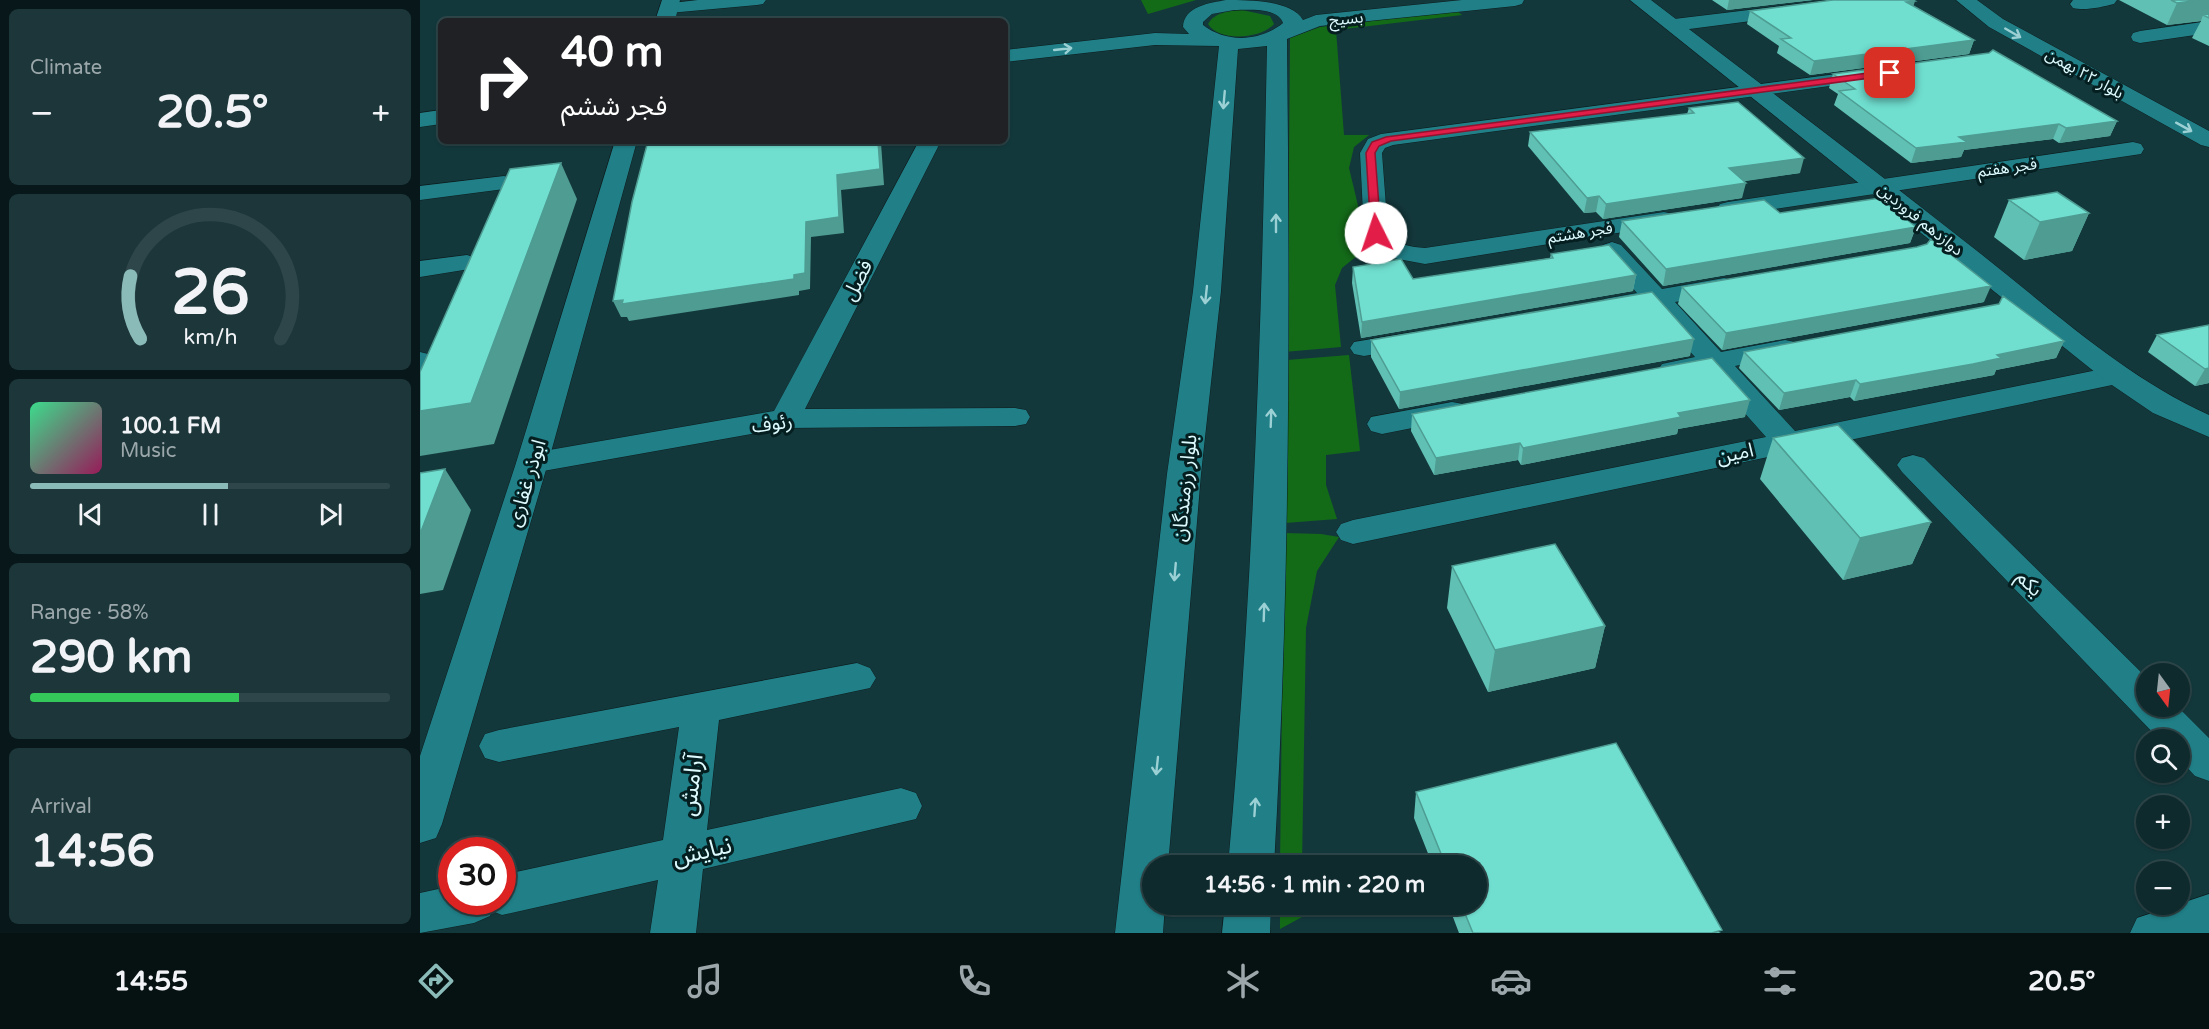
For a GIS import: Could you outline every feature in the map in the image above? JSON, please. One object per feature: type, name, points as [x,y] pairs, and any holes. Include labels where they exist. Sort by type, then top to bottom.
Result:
[{"type":"main road","name":"بسیج","points":[[1203,8],[1234,4],[1265,4],[1307,9],[1392,0]]},
{"type":"main road","name":"بسیج","points":[[1221,41],[1246,43],[1282,35],[1316,21],[1515,0]]},
{"type":"main road","name":"دوازدهم فروردین","points":[[1639,0],[1880,186],[2116,375],[2164,406],[2209,427]]},
{"type":"main road","name":"بلوار ۲۲ بهمن","points":[[1965,0],[2005,28],[2209,140]]},
{"type":"main road","name":"بلوار ۲۲ بهمن","points":[[1993,0],[2024,22],[2209,121]]},
{"type":"main road","points":[[1252,855],[1260,747],[1276,290],[1282,35],[1293,25],[1293,18],[1284,11],[1265,4]]},
{"type":"main road","points":[[1008,41],[1148,26],[1203,8]]},
{"type":"main road","points":[[1203,8],[1193,20],[1192,27],[1200,34],[1221,41]]},
{"type":"main road","points":[[1008,56],[1155,39],[1221,41]]},
{"type":"main road","name":"بلوار رزمندگان","points":[[1139,933],[1184,474],[1208,279],[1221,41]]},
{"type":"main road","points":[[420,103],[438,101]]},
{"type":"main road","points":[[420,120],[438,117]]},
{"type":"main road","name":"ابوذر غفاری","points":[[420,824],[532,464],[626,144]]},
{"type":"main road","points":[[1246,933],[1247,915]]},
{"type":"street","points":[[668,10],[757,0]]},
{"type":"street","points":[[1674,25],[1875,0]]},
{"type":"street","points":[[2079,4],[2108,0]]},
{"type":"street","points":[[2140,36],[2209,27]]},
{"type":"street","points":[[1759,91],[1897,72]]},
{"type":"street","name":"فجر هشتم","points":[[1759,91],[1389,139],[1376,144],[1371,153],[1376,233],[1384,244],[1402,253],[1425,256],[1880,186]]},
{"type":"street","name":"فضل","points":[[785,419],[928,144]]},
{"type":"street","name":"فجر هفتم","points":[[1880,186],[2133,149]]},
{"type":"street","points":[[420,193],[504,183]]},
{"type":"street","points":[[1612,250],[1788,442]]},
{"type":"street","points":[[420,269],[467,263]]},
{"type":"street","points":[[1586,310],[1749,281]]},
{"type":"street","points":[[1364,348],[1434,336]]},
{"type":"street","points":[[1646,375],[1807,344]]},
{"type":"street","name":"امین","points":[[1353,532],[2116,375]]},
{"type":"street","points":[[1382,424],[1473,407]]},
{"type":"street","name":"رئوف","points":[[532,464],[785,419],[1016,417]]},
{"type":"street","name":"یکم","points":[[1913,465],[2136,691]]},
{"type":"street","points":[[499,746],[857,678]]},
{"type":"street","name":"آرامش","points":[[673,933],[701,709]]},
{"type":"street","points":[[2163,717],[2209,764]]},
{"type":"street","name":"نیایش","points":[[516,892],[901,806]]},
{"type":"street","points":[[420,914],[438,910]]},
{"type":"street","points":[[2153,933],[2209,915]]},
{"type":"green space","points":[[1141,0],[1196,0],[1148,14]]},
{"type":"green space","points":[[1242,10],[1270,16],[1274,24],[1260,33],[1230,36],[1213,30],[1208,24],[1218,15]]},
{"type":"green space","points":[[1457,11],[1462,15],[1336,30],[1344,135],[1369,135],[1354,147],[1349,168],[1368,247],[1342,268],[1335,285],[1341,347],[1284,352],[1288,290],[1290,38],[1320,27]]},
{"type":"green space","points":[[1349,355],[1360,451],[1326,455],[1326,485],[1337,519],[1285,523],[1287,360]]},
{"type":"green space","points":[[1284,533],[1321,534],[1339,537],[1317,571],[1306,628],[1302,855],[1280,855]]},
{"type":"green space","points":[[1280,915],[1302,915],[1302,917],[1280,929]]},
{"type":"building","points":[[1833,0],[1913,0],[1915,1],[1906,2],[1974,40],[1814,61],[1781,39],[1791,38],[1750,11]]},
{"type":"building","points":[[2171,0],[2200,0],[2177,3]]},
{"type":"building","points":[[1993,50],[2117,121],[2066,128],[2059,124],[1959,137],[1967,142],[1916,148],[1839,91],[1855,89],[1833,74],[1989,53]]},
{"type":"building","points":[[1738,102],[1804,158],[1729,168],[1746,183],[1606,204],[1599,196],[1587,198],[1530,132],[1694,113],[1689,108]]},
{"type":"building","points":[[647,144],[878,144],[880,169],[837,175],[839,217],[806,222],[805,273],[794,275],[794,279],[622,304],[623,300],[613,301],[632,202]]},
{"type":"building","points":[[561,163],[471,403],[420,411],[420,372],[510,169]]},
{"type":"building","points":[[2057,192],[2089,213],[2040,222],[2009,200]]},
{"type":"building","points":[[1880,198],[1916,227],[1666,269],[1622,221],[1764,200],[1780,213]]},
{"type":"building","points":[[1931,239],[1991,286],[1726,333],[1682,287],[1917,247],[1927,244]]},
{"type":"building","points":[[1609,245],[1636,275],[1362,322],[1353,267],[1401,259],[1413,279],[1553,258],[1551,254]]},
{"type":"building","points":[[1652,292],[1694,339],[1400,392],[1371,340]]},
{"type":"building","points":[[2003,296],[2064,341],[1997,355],[2001,358],[1973,364],[1860,384],[1856,380],[1784,393],[1744,352],[1999,304]]},
{"type":"building","points":[[2209,325],[2209,368],[2205,369],[2157,335]]},
{"type":"building","points":[[1712,358],[1750,400],[1678,413],[1681,417],[1523,448],[1520,443],[1436,458],[1412,414]]},
{"type":"building","points":[[1838,425],[1931,522],[1860,538],[1773,438]]},
{"type":"building","points":[[445,469],[420,534],[420,473]]},
{"type":"building","points":[[1555,544],[1605,626],[1495,650],[1452,566]]},
{"type":"building","points":[[1616,743],[1722,930],[1712,933],[1473,933],[1466,915],[1487,915],[1487,855],[1442,855],[1416,792]]},
{"type":"route","points":[[1376,233],[1371,153],[1376,144],[1389,139],[1890,73]]}]
